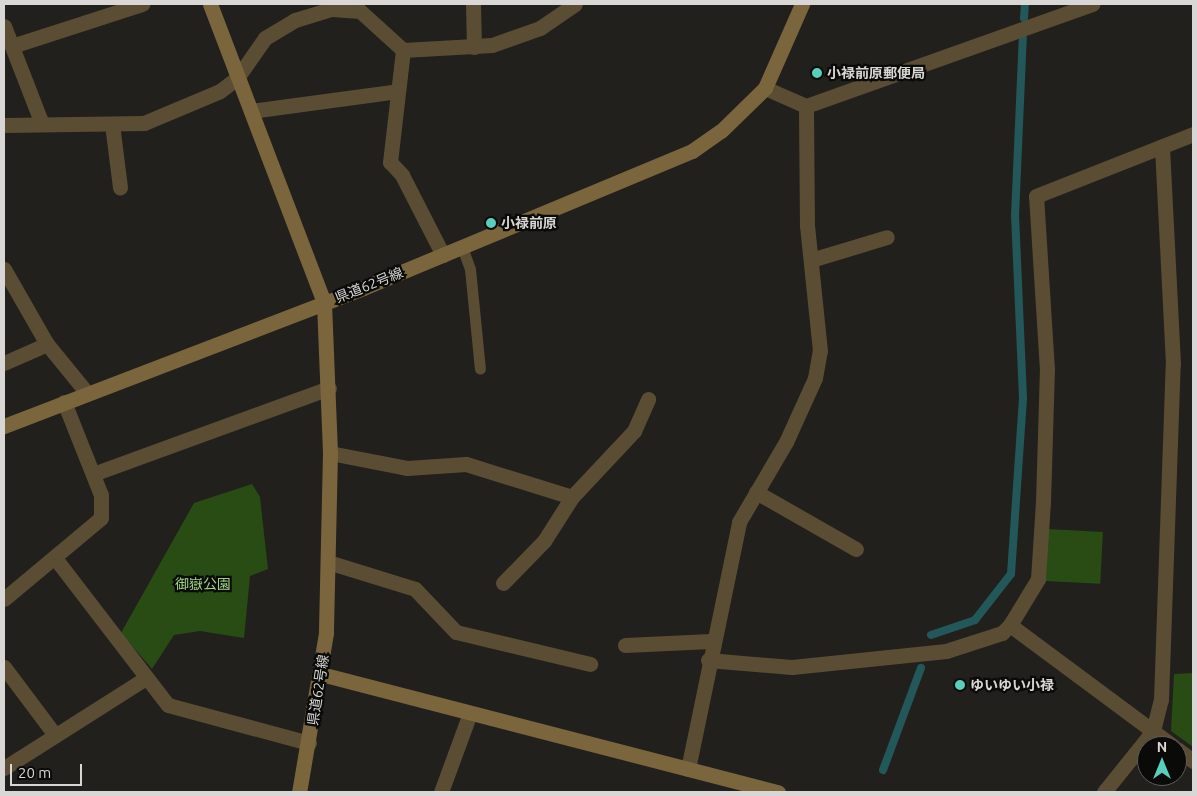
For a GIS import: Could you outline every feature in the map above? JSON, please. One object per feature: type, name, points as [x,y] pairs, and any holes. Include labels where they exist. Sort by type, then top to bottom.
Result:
[{"type":"street","points":[[12,46],[142,4]]},
{"type":"street","points":[[4,426],[324,303],[210,4]]},
{"type":"street","points":[[473,4],[474,47]]},
{"type":"street","points":[[4,125],[144,123],[220,91],[237,78],[265,38],[295,20],[332,9],[360,11],[403,50],[474,47],[540,28],[575,4]]},
{"type":"street","name":"県道62号線","points":[[298,792],[321,674],[328,562],[329,388],[324,303],[692,151],[721,131],[765,88],[802,4]]},
{"type":"street","points":[[765,88],[806,106],[1092,4]]},
{"type":"street","points":[[4,26],[42,124]]},
{"type":"street","points":[[403,50],[390,162],[402,175],[443,255]]},
{"type":"street","points":[[251,111],[398,91]]},
{"type":"street","points":[[688,769],[711,641],[738,522],[756,492],[815,378],[820,352],[806,226],[806,106]]},
{"type":"street","points":[[112,124],[120,187]]},
{"type":"street","points":[[708,660],[792,667],[946,651],[1002,633],[1010,625],[1038,579],[1042,522],[1047,370],[1036,196],[1193,134]]},
{"type":"street","points":[[1104,792],[1153,731],[1161,700],[1172,448],[1173,364],[1162,146]]},
{"type":"street","points":[[811,260],[887,237]]},
{"type":"street","points":[[4,269],[11,301],[87,393]]},
{"type":"street","points":[[4,363],[47,344]]},
{"type":"street","points":[[93,474],[329,388]]},
{"type":"street","points":[[503,582],[544,541],[572,497],[634,431],[648,399]]},
{"type":"street","points":[[4,599],[102,518],[102,495],[64,402]]},
{"type":"street","points":[[330,454],[407,468],[466,464],[572,497]]},
{"type":"street","points":[[756,492],[856,549]]},
{"type":"street","points":[[55,558],[168,705],[309,743]]},
{"type":"street","points":[[328,562],[415,589],[456,632],[590,664]]},
{"type":"street","points":[[1010,625],[1160,736]]},
{"type":"street","points":[[625,645],[711,641]]},
{"type":"street","points":[[4,667],[55,735]]},
{"type":"street","points":[[321,674],[778,792]]},
{"type":"street","points":[[4,768],[146,678]]},
{"type":"street","points":[[441,792],[470,713]]},
{"type":"lane","points":[[462,247],[470,269],[480,369]]},
{"type":"green space","name":"御嶽公園","points":[[252,484],[260,497],[268,569],[250,576],[244,638],[200,631],[174,635],[152,669],[121,633],[194,503]]},
{"type":"green space","points":[[1048,529],[1103,532],[1100,584],[1045,581]]},
{"type":"green space","points":[[1193,673],[1193,747],[1187,743],[1187,736],[1178,736],[1171,731],[1174,674]]},
{"type":"waterway","points":[[1024,18],[1025,4]]},
{"type":"waterway","points":[[931,635],[975,620],[1011,574],[1023,398],[1015,216],[1023,36]]},
{"type":"waterway","points":[[883,770],[921,668]]},
{"type":"place","name":"小禄前原郵便局","points":[[817,73]]},
{"type":"place","name":"小禄前原","points":[[491,223]]},
{"type":"place","name":"ゆいゆい小禄","points":[[960,685]]}]
